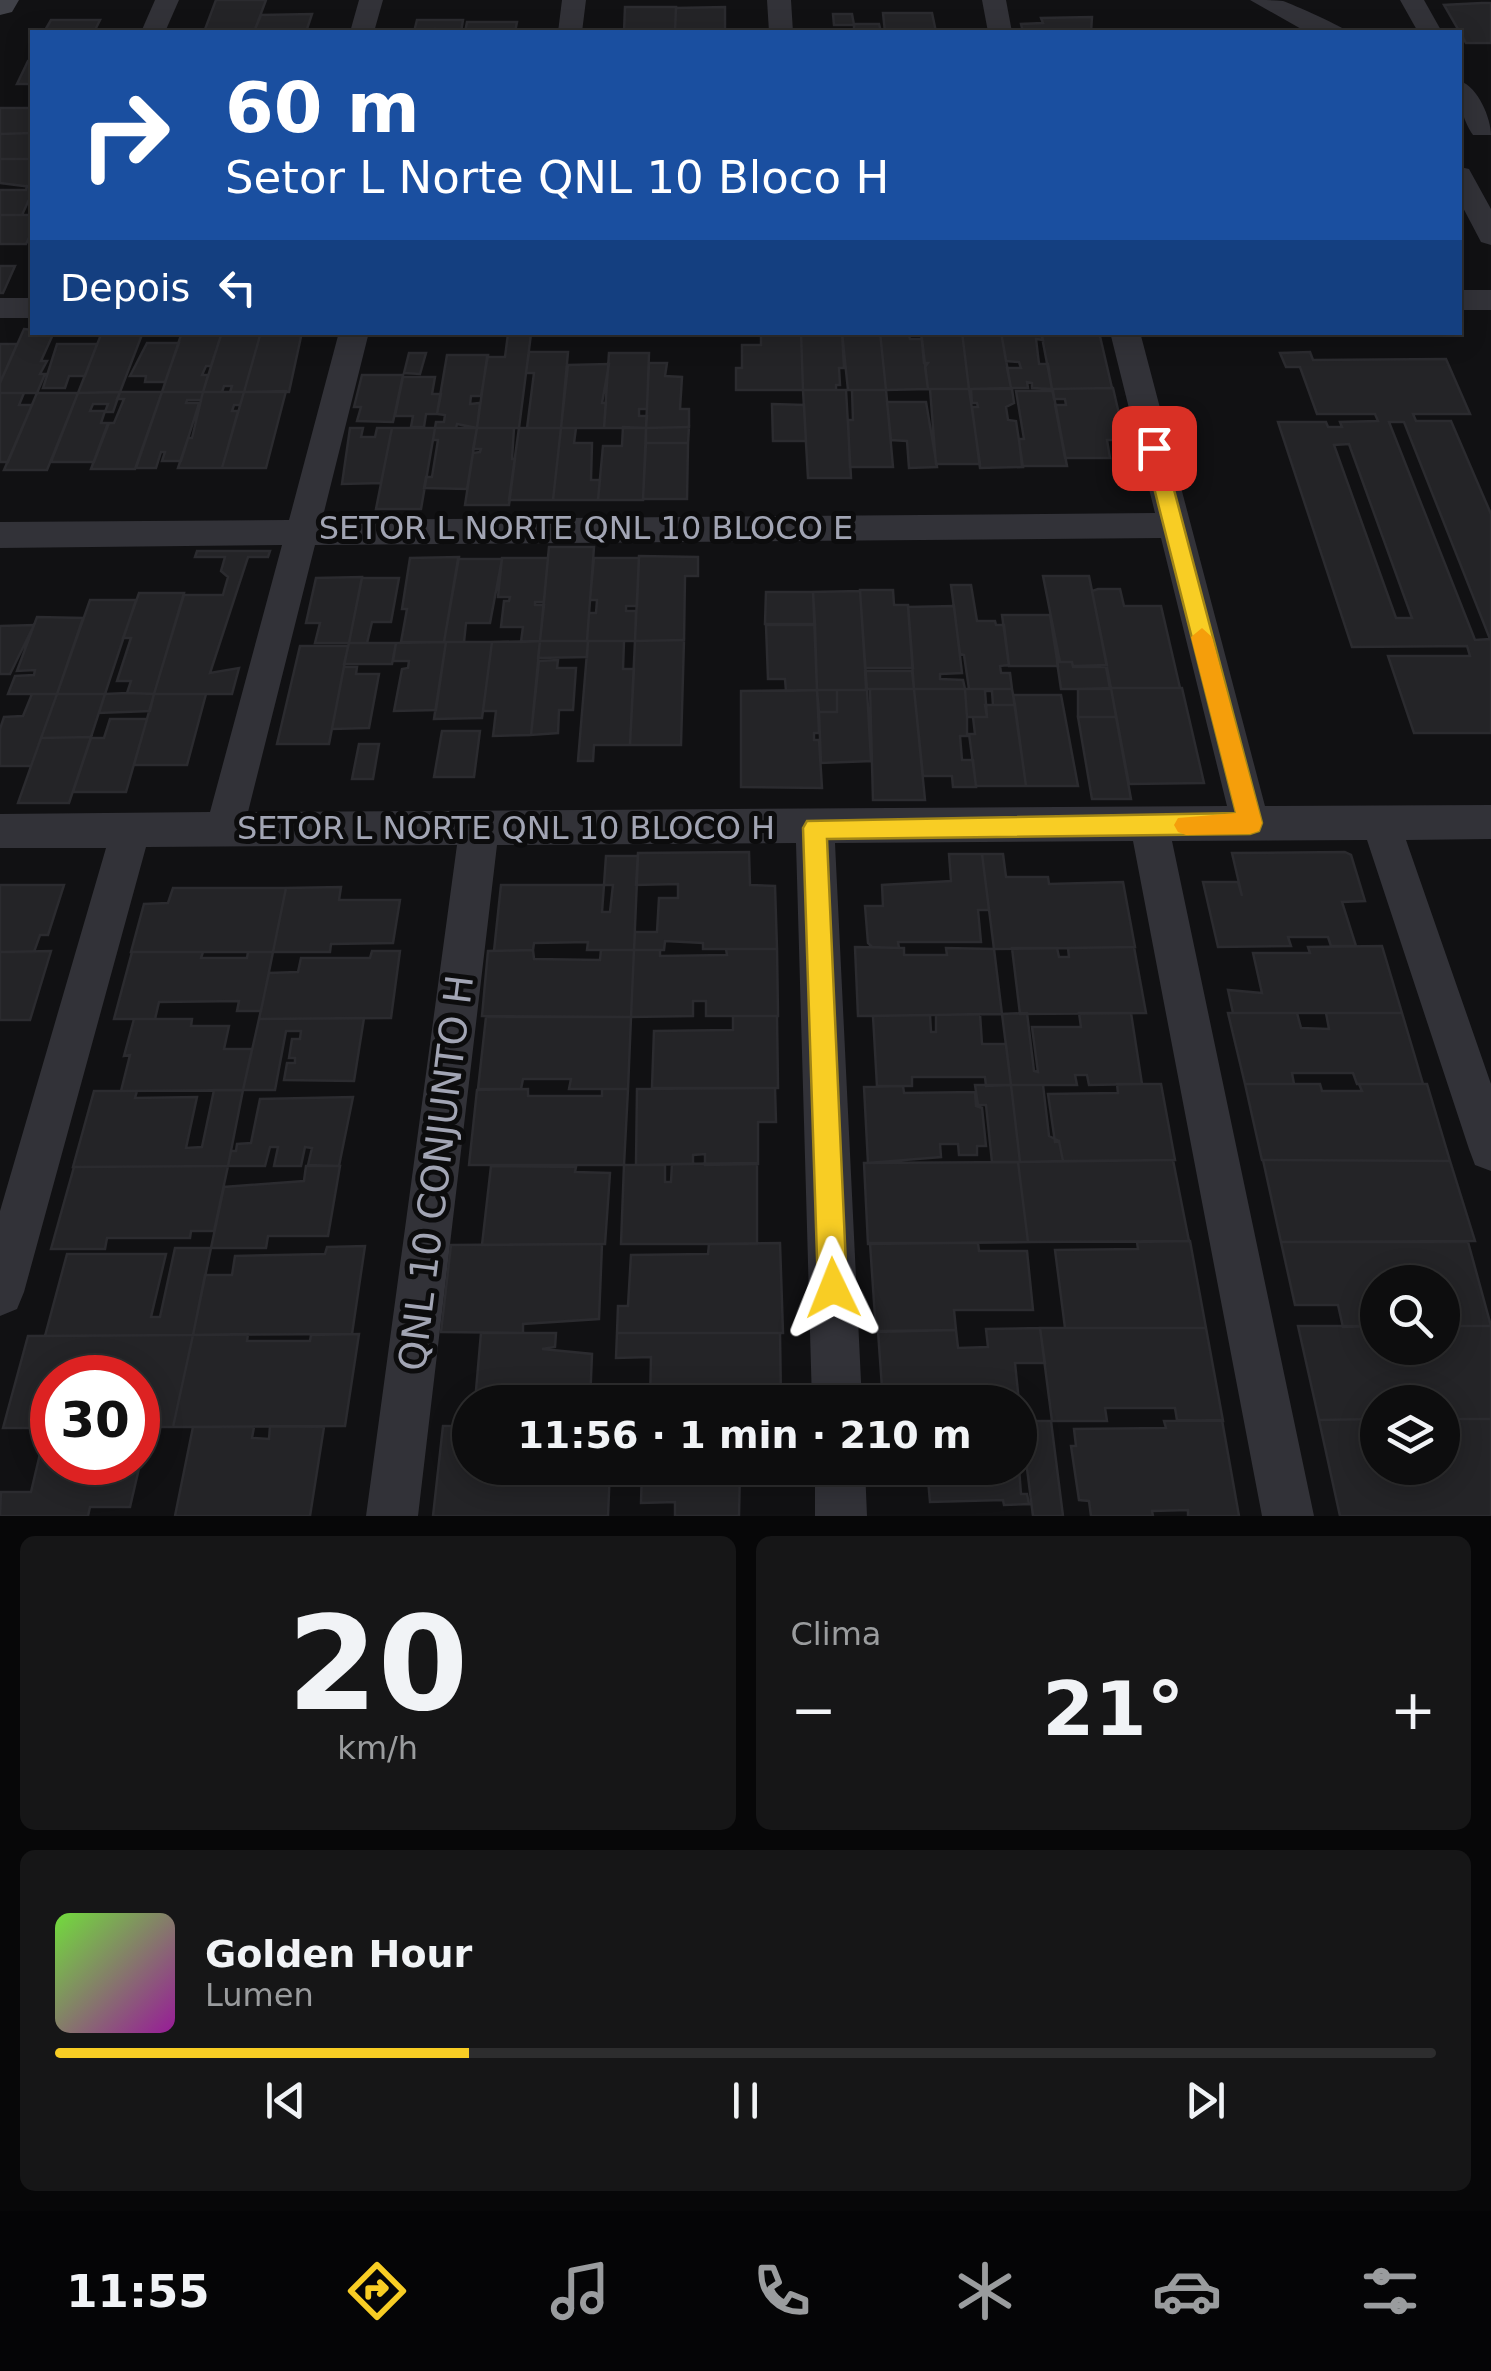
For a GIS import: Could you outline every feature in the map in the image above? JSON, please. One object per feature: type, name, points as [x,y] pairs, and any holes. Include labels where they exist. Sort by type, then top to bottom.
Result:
[{"type":"street","points":[[153,30],[167,0]]},
{"type":"street","points":[[363,30],[371,0]]},
{"type":"street","points":[[570,30],[574,0]]},
{"type":"street","points":[[778,0],[780,30]]},
{"type":"street","points":[[994,0],[1000,30]]},
{"type":"street","points":[[1262,0],[1310,25],[1329,30]]},
{"type":"street","points":[[1412,0],[1429,30]]},
{"type":"street","points":[[1462,96],[1473,131]]},
{"type":"street","points":[[1462,179],[1491,236]]},
{"type":"street","points":[[1462,300],[1491,300]]},
{"type":"street","points":[[225,828],[353,335]]},
{"type":"street","points":[[1126,335],[1250,823]]},
{"type":"street","name":"SETOR L NORTE QNL 10 BLOCO E","points":[[0,535],[1172,525]]},
{"type":"street","points":[[1381,822],[1491,1149]]},
{"type":"street","name":"SETOR L NORTE QNL 10 BLOCO H","points":[[0,831],[1491,822]]},
{"type":"street","points":[[1150,826],[1288,1516]]},
{"type":"street","points":[[815,828],[836,1385]]},
{"type":"street","points":[[0,1292],[131,830]]},
{"type":"street","name":"QNL 10 CONJUNTO H","points":[[392,1516],[479,830]]},
{"type":"street","points":[[841,1485],[842,1516]]},
{"type":"building","points":[[216,0],[266,0],[255,30],[205,30]]},
{"type":"building","points":[[1491,3],[1491,43],[1466,43],[1462,30],[1444,5]]},
{"type":"building","points":[[625,7],[676,7],[675,30],[624,30]]},
{"type":"building","points":[[725,7],[725,30],[675,30],[676,8]]},
{"type":"building","points":[[883,13],[932,13],[936,30],[885,30]]},
{"type":"building","points":[[312,14],[307,30],[255,30],[261,15]]},
{"type":"building","points":[[833,14],[852,14],[854,25],[834,25]]},
{"type":"building","points":[[1092,17],[1091,30],[1022,30],[1021,24],[1043,23],[1041,18]]},
{"type":"building","points":[[51,20],[100,20],[95,30],[45,30]]},
{"type":"building","points":[[417,20],[463,20],[461,30],[414,30]]},
{"type":"building","points":[[467,22],[517,22],[515,30],[465,30]]},
{"type":"building","points":[[854,24],[879,24],[880,30],[854,30]]},
{"type":"building","points":[[28,61],[30,61],[30,84],[17,84]]},
{"type":"building","points":[[0,108],[30,108],[30,133],[0,134]]},
{"type":"building","points":[[30,133],[30,159],[0,159],[0,134]]},
{"type":"building","points":[[0,159],[30,159],[30,187],[0,183]]},
{"type":"building","points":[[30,187],[22,215],[0,215],[0,190]]},
{"type":"building","points":[[0,215],[30,215],[26,244],[0,244]]},
{"type":"building","points":[[0,266],[15,266],[3,293],[0,293]]},
{"type":"building","points":[[24,329],[30,330],[30,335],[53,335],[41,361],[47,361],[37,393],[0,393],[0,383]]},
{"type":"building","points":[[101,335],[142,335],[120,392],[78,393]]},
{"type":"building","points":[[181,335],[221,335],[211,366],[206,366],[202,375],[208,375],[203,392],[162,392]]},
{"type":"building","points":[[221,335],[260,335],[244,392],[230,392],[232,386],[224,386],[222,392],[203,392]]},
{"type":"building","points":[[260,335],[301,335],[289,392],[244,392]]},
{"type":"building","points":[[508,335],[531,335],[519,428],[477,428],[487,357],[505,357]]},
{"type":"building","points":[[761,335],[801,335],[803,390],[736,390],[736,368],[742,368],[742,345],[761,345]]},
{"type":"building","points":[[801,335],[842,335],[844,368],[839,368],[840,385],[836,385],[836,390],[803,390]]},
{"type":"building","points":[[842,335],[880,335],[886,390],[848,390]]},
{"type":"building","points":[[880,335],[922,339],[928,389],[886,390]]},
{"type":"building","points":[[921,335],[962,335],[969,389],[928,389],[928,363],[924,363]]},
{"type":"building","points":[[962,335],[1002,335],[1011,388],[969,389]]},
{"type":"building","points":[[1002,335],[1042,335],[1043,340],[1036,339],[1039,364],[1048,364],[1052,389],[1032,388],[1032,383],[1027,382],[1028,388],[1011,388],[1007,368],[1021,368],[1019,362],[1006,361]]},
{"type":"building","points":[[1042,335],[1100,335],[1112,388],[1052,389]]},
{"type":"building","points":[[147,343],[179,343],[165,382],[145,382],[146,376],[130,376]]},
{"type":"building","points":[[0,344],[17,344],[0,383]]},
{"type":"building","points":[[57,344],[97,344],[85,376],[69,376],[65,388],[43,388]]},
{"type":"building","points":[[529,352],[568,352],[561,428],[527,428],[534,373],[526,373]]},
{"type":"building","points":[[1310,352],[1313,360],[1446,359],[1470,414],[1413,414],[1416,421],[1451,421],[1491,514],[1491,733],[1414,733],[1388,656],[1470,656],[1467,646],[1352,647],[1278,422],[1326,422],[1328,427],[1342,427],[1340,422],[1378,421],[1375,414],[1317,414],[1300,367],[1286,367],[1280,353]],"holes":[[[1389,422],[1404,422],[1490,639],[1475,640]],[[1349,444],[1412,618],[1396,618],[1334,445]]]},
{"type":"building","points":[[409,353],[426,353],[420,374],[404,373]]},
{"type":"building","points":[[609,353],[649,353],[647,409],[639,409],[639,416],[647,416],[646,428],[604,428]]},
{"type":"building","points":[[447,355],[488,355],[481,396],[471,396],[470,404],[480,403],[477,428],[457,424],[456,428],[435,428],[436,422],[444,422],[445,415],[437,414]]},
{"type":"building","points":[[649,363],[667,363],[665,376],[682,377],[680,409],[689,409],[689,427],[646,428]]},
{"type":"building","points":[[609,364],[602,403],[606,403],[604,428],[561,428],[568,365]]},
{"type":"building","points":[[362,375],[403,375],[393,422],[357,421],[361,407],[354,407]]},
{"type":"building","points":[[403,377],[435,377],[432,394],[441,394],[437,414],[426,414],[424,427],[411,427],[413,416],[395,416]]},
{"type":"building","points":[[1113,388],[1125,440],[1107,440],[1110,458],[1065,458],[1055,405],[1066,405],[1065,399],[1054,399],[1052,389]]},
{"type":"building","points":[[930,389],[969,389],[980,464],[936,464]]},
{"type":"building","points":[[971,389],[1012,389],[1014,403],[1006,407],[1008,420],[1016,421],[1023,467],[980,468],[972,407],[978,407],[972,403]]},
{"type":"building","points":[[803,390],[846,390],[851,478],[808,478]]},
{"type":"building","points":[[852,390],[886,390],[893,467],[850,467],[848,420],[853,420]]},
{"type":"building","points":[[286,391],[266,468],[222,468],[244,392]]},
{"type":"building","points":[[1016,391],[1053,391],[1067,466],[1022,466],[1019,439],[1024,439]]},
{"type":"building","points":[[120,392],[162,392],[135,469],[91,469],[108,423],[114,423],[124,399],[117,399]]},
{"type":"building","points":[[120,392],[113,412],[105,412],[108,404],[93,404],[90,411],[105,411],[101,423],[109,423],[94,462],[51,462],[78,393]]},
{"type":"building","points":[[162,392],[203,392],[201,400],[186,403],[199,403],[181,461],[162,461],[165,452],[161,452],[156,468],[136,468]]},
{"type":"building","points":[[203,392],[244,392],[240,405],[234,405],[232,411],[238,411],[222,468],[178,468],[188,438],[192,438]]},
{"type":"building","points":[[0,393],[24,393],[19,405],[32,405],[8,462],[0,462]]},
{"type":"building","points":[[37,393],[78,393],[47,470],[4,470]]},
{"type":"building","points":[[887,402],[926,402],[937,467],[909,468],[907,441],[891,440]]},
{"type":"building","points":[[772,404],[804,405],[806,441],[773,441]]},
{"type":"building","points":[[623,427],[646,428],[643,500],[598,500],[603,446],[622,446]]},
{"type":"building","points":[[689,427],[688,443],[646,443],[646,428]]},
{"type":"building","points":[[350,428],[363,428],[361,437],[375,437],[377,428],[392,428],[381,483],[342,484]]},
{"type":"building","points":[[392,428],[435,428],[421,509],[376,509]]},
{"type":"building","points":[[435,428],[477,428],[467,489],[424,488],[426,477],[432,477],[438,440],[433,440]]},
{"type":"building","points":[[477,428],[514,428],[515,459],[509,505],[465,505],[473,453],[481,449],[473,449]]},
{"type":"building","points":[[519,428],[561,428],[553,500],[509,500]]},
{"type":"building","points":[[561,428],[576,428],[574,443],[592,443],[591,480],[600,480],[598,500],[553,500]]},
{"type":"building","points":[[646,443],[688,443],[687,499],[643,499]]},
{"type":"building","points":[[549,547],[594,547],[587,641],[540,641]]},
{"type":"building","points":[[197,551],[270,551],[268,557],[248,557],[210,673],[239,668],[232,694],[154,694],[184,595],[223,595],[228,577],[221,571],[225,557],[195,557]]},
{"type":"building","points":[[639,556],[698,557],[698,576],[685,576],[684,640],[635,641]]},
{"type":"building","points":[[459,557],[444,642],[401,642],[410,558]]},
{"type":"building","points":[[502,558],[548,558],[544,602],[535,602],[544,605],[540,641],[521,642],[523,627],[501,627],[504,601],[510,597],[498,597]]},
{"type":"building","points":[[594,558],[639,558],[637,606],[626,606],[626,611],[636,611],[635,641],[587,641],[589,613],[596,613],[597,600],[590,600]]},
{"type":"building","points":[[458,559],[502,559],[490,623],[466,623],[464,642],[444,642]]},
{"type":"building","points":[[1043,576],[1089,576],[1107,665],[1073,666],[1072,662],[1060,662]]},
{"type":"building","points":[[362,577],[349,643],[315,643],[320,623],[306,623],[316,578]]},
{"type":"building","points":[[362,578],[399,578],[391,622],[372,622],[367,643],[349,643]]},
{"type":"building","points":[[951,585],[971,585],[977,621],[1004,625],[1009,665],[1000,666],[1001,673],[1010,673],[1012,689],[969,689]]},
{"type":"building","points":[[1120,589],[1124,606],[1161,606],[1180,688],[1111,688],[1092,591]]},
{"type":"building","points":[[860,590],[893,590],[894,605],[908,605],[913,668],[865,668]]},
{"type":"building","points":[[860,591],[867,690],[817,690],[813,592]]},
{"type":"building","points":[[766,592],[813,592],[815,624],[765,624]]},
{"type":"building","points":[[139,593],[184,593],[154,694],[127,693],[131,681],[117,681],[131,638],[123,638]]},
{"type":"building","points":[[90,600],[136,600],[105,694],[57,694]]},
{"type":"building","points":[[954,606],[962,673],[940,674],[940,679],[963,680],[965,689],[914,689],[908,607]]},
{"type":"building","points":[[1002,615],[1050,615],[1058,666],[1009,666]]},
{"type":"building","points":[[37,617],[83,618],[57,694],[8,694],[15,676],[34,675],[35,670],[17,671]]},
{"type":"building","points":[[34,625],[10,674],[0,674],[0,626]]},
{"type":"building","points":[[766,625],[815,625],[817,690],[786,691],[785,679],[768,679]]},
{"type":"building","points":[[684,640],[681,745],[630,745],[635,641]]},
{"type":"building","points":[[540,641],[531,735],[493,736],[496,711],[483,711],[492,642]]},
{"type":"building","points":[[540,641],[588,641],[587,657],[538,658]]},
{"type":"building","points":[[588,641],[624,641],[623,669],[634,669],[630,745],[594,745],[593,761],[578,761]]},
{"type":"building","points":[[446,642],[436,710],[394,711],[402,669],[408,668],[409,661],[393,661],[396,643]]},
{"type":"building","points":[[446,642],[492,642],[482,718],[434,719]]},
{"type":"building","points":[[349,643],[396,643],[392,664],[344,664]]},
{"type":"building","points":[[300,646],[348,646],[329,744],[277,744]]},
{"type":"building","points":[[558,660],[557,668],[576,668],[573,710],[559,710],[558,733],[531,735],[539,661]]},
{"type":"building","points":[[1057,662],[1072,662],[1073,667],[1106,667],[1110,689],[1061,689]]},
{"type":"building","points":[[344,667],[357,667],[356,674],[379,674],[369,728],[332,729]]},
{"type":"building","points":[[865,671],[912,671],[914,689],[866,689]]},
{"type":"building","points":[[1111,688],[1116,717],[1078,717],[1078,689]]},
{"type":"building","points":[[1111,688],[1182,688],[1204,783],[1129,784]]},
{"type":"building","points":[[870,689],[914,689],[925,800],[873,800]]},
{"type":"building","points":[[914,689],[965,689],[967,736],[960,736],[962,760],[973,760],[976,787],[953,787],[952,776],[923,776]]},
{"type":"building","points":[[965,689],[1012,689],[1015,705],[993,705],[992,691],[985,691],[987,717],[967,717]]},
{"type":"building","points":[[817,690],[819,733],[814,733],[814,740],[819,740],[822,788],[741,787],[741,691]]},
{"type":"building","points":[[817,690],[837,690],[837,712],[819,712]]},
{"type":"building","points":[[837,690],[867,690],[871,761],[821,763],[819,712],[837,712]]},
{"type":"building","points":[[32,694],[57,694],[31,766],[0,766],[0,729],[4,717],[23,716]]},
{"type":"building","points":[[57,694],[105,694],[91,737],[41,738]]},
{"type":"building","points":[[105,694],[154,694],[150,711],[99,713]]},
{"type":"building","points":[[154,694],[206,694],[187,765],[134,765]]},
{"type":"building","points":[[1013,695],[1061,695],[1078,786],[1026,786]]},
{"type":"building","points":[[985,705],[1015,705],[1026,786],[976,786],[969,734],[975,734],[973,717],[987,717]]},
{"type":"building","points":[[1078,717],[1116,717],[1131,799],[1092,799]]},
{"type":"building","points":[[110,719],[147,719],[126,792],[73,792],[91,738],[104,738]]},
{"type":"building","points":[[442,731],[480,731],[474,777],[434,777]]},
{"type":"building","points":[[91,737],[69,803],[18,803],[41,738]]},
{"type":"building","points":[[359,744],[379,744],[373,779],[352,779]]},
{"type":"building","points":[[749,852],[750,885],[775,886],[777,949],[703,949],[703,943],[665,941],[664,950],[634,950],[635,932],[657,932],[659,898],[678,898],[678,884],[636,885],[638,853]]},
{"type":"building","points":[[1232,853],[1351,855],[1365,901],[1342,902],[1356,946],[1331,946],[1328,937],[1288,937],[1291,946],[1218,947],[1203,882],[1238,882],[1242,896]]},
{"type":"building","points":[[949,854],[982,854],[989,910],[978,910],[981,942],[898,942],[899,948],[872,947],[868,943],[865,906],[883,906],[882,885],[951,881]]},
{"type":"building","points":[[982,854],[1003,854],[1006,877],[1048,877],[1049,884],[1123,882],[1135,947],[994,949]]},
{"type":"building","points":[[606,856],[638,856],[634,950],[587,950],[588,942],[534,943],[533,950],[494,951],[501,885],[604,885]],"holes":[[[604,885],[613,885],[610,912],[602,912]]]},
{"type":"building","points":[[0,885],[64,885],[48,935],[40,935],[34,952],[0,952]]},
{"type":"building","points":[[341,887],[339,900],[400,900],[393,943],[331,944],[330,952],[273,952],[286,888]]},
{"type":"building","points":[[173,888],[286,888],[273,952],[131,952],[144,904],[168,903]]},
{"type":"building","points":[[1382,946],[1402,1013],[1233,1013],[1228,990],[1262,993],[1253,953],[1310,953],[1308,947]]},
{"type":"building","points":[[855,947],[904,948],[904,955],[947,955],[946,948],[994,949],[1002,1014],[858,1016]]},
{"type":"building","points":[[1134,947],[1146,1013],[1020,1014],[1012,948],[1057,948],[1059,957],[1069,957],[1068,948]]},
{"type":"building","points":[[726,949],[777,949],[778,1016],[706,1016],[706,1001],[693,1001],[693,1016],[631,1017],[634,950],[660,950],[660,956],[727,955]]},
{"type":"building","points":[[533,950],[534,959],[600,960],[601,950],[634,950],[631,1017],[482,1016],[488,951]]},
{"type":"building","points":[[51,951],[30,1020],[0,1020],[0,952]]},
{"type":"building","points":[[372,951],[400,951],[391,1018],[259,1019],[269,973],[298,972],[301,958],[370,958]]},
{"type":"building","points":[[132,952],[203,952],[201,958],[247,958],[248,952],[273,952],[261,1011],[237,1011],[239,1001],[159,1002],[155,1019],[114,1019]]},
{"type":"building","points":[[1027,1013],[1034,1071],[1038,1072],[1032,1027],[1081,1027],[1079,1013],[1131,1013],[1142,1084],[1089,1085],[1087,1075],[1075,1075],[1077,1085],[1011,1085],[1002,1014]]},
{"type":"building","points":[[1228,1013],[1297,1013],[1301,1028],[1329,1029],[1326,1013],[1402,1013],[1423,1084],[1357,1084],[1353,1073],[1292,1073],[1294,1084],[1245,1084]]},
{"type":"building","points":[[980,1014],[982,1044],[1006,1044],[1011,1085],[986,1086],[985,1077],[912,1077],[912,1086],[877,1086],[873,1016],[930,1015],[931,1032],[936,1032],[936,1015]]},
{"type":"building","points":[[733,1016],[777,1016],[778,1088],[652,1088],[654,1031],[733,1030]]},
{"type":"building","points":[[486,1017],[631,1017],[628,1089],[569,1089],[571,1079],[523,1079],[521,1089],[478,1089]]},
{"type":"building","points":[[364,1018],[354,1081],[284,1080],[287,1063],[295,1063],[295,1058],[289,1058],[292,1039],[300,1039],[301,1031],[286,1031],[275,1090],[243,1090],[259,1019]]},
{"type":"building","points":[[134,1019],[192,1019],[191,1026],[229,1026],[224,1049],[252,1049],[243,1090],[121,1091],[130,1055],[124,1056]]},
{"type":"building","points":[[1117,1084],[1161,1084],[1175,1160],[1063,1161],[1059,1141],[1055,1142],[1048,1094],[1118,1093]]},
{"type":"building","points":[[1245,1084],[1320,1084],[1322,1091],[1362,1091],[1359,1084],[1427,1084],[1450,1161],[1262,1160]]},
{"type":"building","points":[[975,1085],[1011,1085],[1020,1162],[992,1162],[986,1105],[978,1105]]},
{"type":"building","points":[[1011,1085],[1043,1085],[1049,1136],[1059,1141],[1063,1161],[1020,1162]]},
{"type":"building","points":[[903,1086],[904,1093],[975,1092],[976,1106],[982,1108],[986,1146],[977,1146],[977,1155],[959,1155],[958,1144],[940,1144],[941,1157],[868,1163],[864,1087]]},
{"type":"building","points":[[775,1088],[776,1122],[758,1122],[758,1164],[705,1165],[705,1154],[693,1155],[693,1164],[636,1165],[637,1089]]},
{"type":"building","points":[[528,1089],[528,1096],[602,1096],[602,1089],[628,1089],[624,1165],[469,1165],[477,1090]]},
{"type":"building","points":[[214,1090],[243,1090],[228,1166],[73,1167],[94,1091],[137,1091],[135,1098],[197,1097],[186,1148],[202,1147]]},
{"type":"building","points":[[353,1097],[339,1166],[308,1165],[312,1148],[305,1147],[301,1166],[274,1166],[278,1147],[270,1147],[265,1166],[228,1166],[237,1144],[251,1143],[260,1099]]},
{"type":"building","points":[[1173,1160],[1189,1241],[1028,1242],[1018,1162]]},
{"type":"building","points":[[1263,1160],[1450,1161],[1475,1241],[1281,1242]]},
{"type":"building","points":[[1018,1162],[1028,1242],[868,1244],[864,1163]]},
{"type":"building","points":[[757,1163],[757,1244],[621,1244],[624,1165],[665,1165],[665,1182],[671,1182],[672,1164]]},
{"type":"building","points":[[228,1166],[214,1231],[191,1231],[190,1238],[107,1238],[105,1249],[51,1249],[74,1167]]},
{"type":"building","points":[[306,1166],[340,1166],[328,1236],[268,1236],[266,1248],[211,1248],[224,1187],[304,1181]]},
{"type":"building","points":[[491,1166],[576,1167],[575,1172],[610,1173],[605,1244],[482,1245]]},
{"type":"building","points":[[1190,1241],[1206,1328],[1065,1328],[1055,1250],[1138,1249],[1137,1242]]},
{"type":"building","points":[[1281,1242],[1468,1242],[1491,1326],[1460,1326],[1460,1265],[1360,1265],[1360,1327],[1343,1327],[1338,1305],[1295,1305]]},
{"type":"building","points":[[780,1243],[783,1333],[617,1333],[618,1306],[628,1306],[631,1255],[708,1254],[709,1244]]},
{"type":"building","points":[[870,1243],[978,1243],[979,1251],[1027,1251],[1033,1310],[954,1310],[956,1330],[876,1332]]},
{"type":"building","points":[[602,1244],[599,1319],[523,1324],[523,1333],[441,1332],[451,1245]]},
{"type":"building","points":[[365,1246],[352,1334],[193,1335],[205,1275],[232,1275],[235,1256],[325,1254],[327,1247]]},
{"type":"building","points":[[175,1248],[211,1248],[193,1335],[45,1336],[67,1254],[166,1254],[151,1317],[160,1317]]},
{"type":"building","points":[[1298,1326],[1360,1326],[1360,1365],[1460,1365],[1460,1326],[1491,1326],[1491,1419],[1460,1419],[1460,1385],[1360,1385],[1360,1419],[1319,1420]]},
{"type":"building","points":[[1040,1328],[1206,1328],[1223,1421],[1177,1420],[1175,1408],[1105,1408],[1107,1421],[1052,1421]]},
{"type":"building","points":[[1040,1328],[1045,1363],[1015,1363],[1017,1385],[882,1385],[878,1331],[956,1330],[958,1348],[988,1347],[986,1329]]},
{"type":"building","points":[[481,1333],[556,1333],[555,1347],[542,1349],[592,1354],[591,1385],[476,1385]]},
{"type":"building","points":[[617,1333],[780,1333],[781,1385],[650,1385],[651,1357],[616,1358]]},
{"type":"building","points":[[248,1334],[247,1341],[310,1341],[311,1335],[359,1334],[345,1426],[173,1427],[193,1335]]},
{"type":"building","points":[[193,1335],[173,1427],[160,1427],[160,1355],[30,1355],[30,1428],[3,1428],[28,1336]]},
{"type":"building","points":[[1360,1419],[1360,1485],[1460,1485],[1460,1419],[1491,1419],[1491,1516],[1340,1516],[1319,1420]]},
{"type":"building","points":[[1222,1420],[1239,1516],[1188,1516],[1188,1510],[1152,1511],[1153,1516],[1091,1516],[1089,1501],[1079,1500],[1071,1446],[1076,1446],[1074,1429],[1166,1428],[1164,1421]]},
{"type":"building","points":[[1037,1421],[1051,1421],[1063,1516],[1033,1516],[1029,1485],[1037,1485]]},
{"type":"building","points":[[270,1426],[324,1427],[310,1516],[175,1516],[193,1427],[254,1427],[252,1438],[269,1439]]},
{"type":"building","points":[[443,1426],[452,1426],[452,1485],[609,1485],[608,1516],[433,1516]]},
{"type":"building","points":[[33,1485],[135,1485],[130,1507],[90,1507],[88,1516],[0,1516],[1,1492],[31,1492]]},
{"type":"building","points":[[642,1485],[740,1485],[739,1516],[675,1516],[675,1502],[641,1503]]},
{"type":"building","points":[[928,1485],[1020,1485],[1021,1494],[1027,1494],[1029,1504],[1004,1505],[1003,1500],[930,1502]]},
{"type":"slow traffic","points":[[1186,825],[1250,823],[1202,637]]},
{"type":"route","points":[[833,1288],[815,828],[1250,823],[1154,448]]}]
